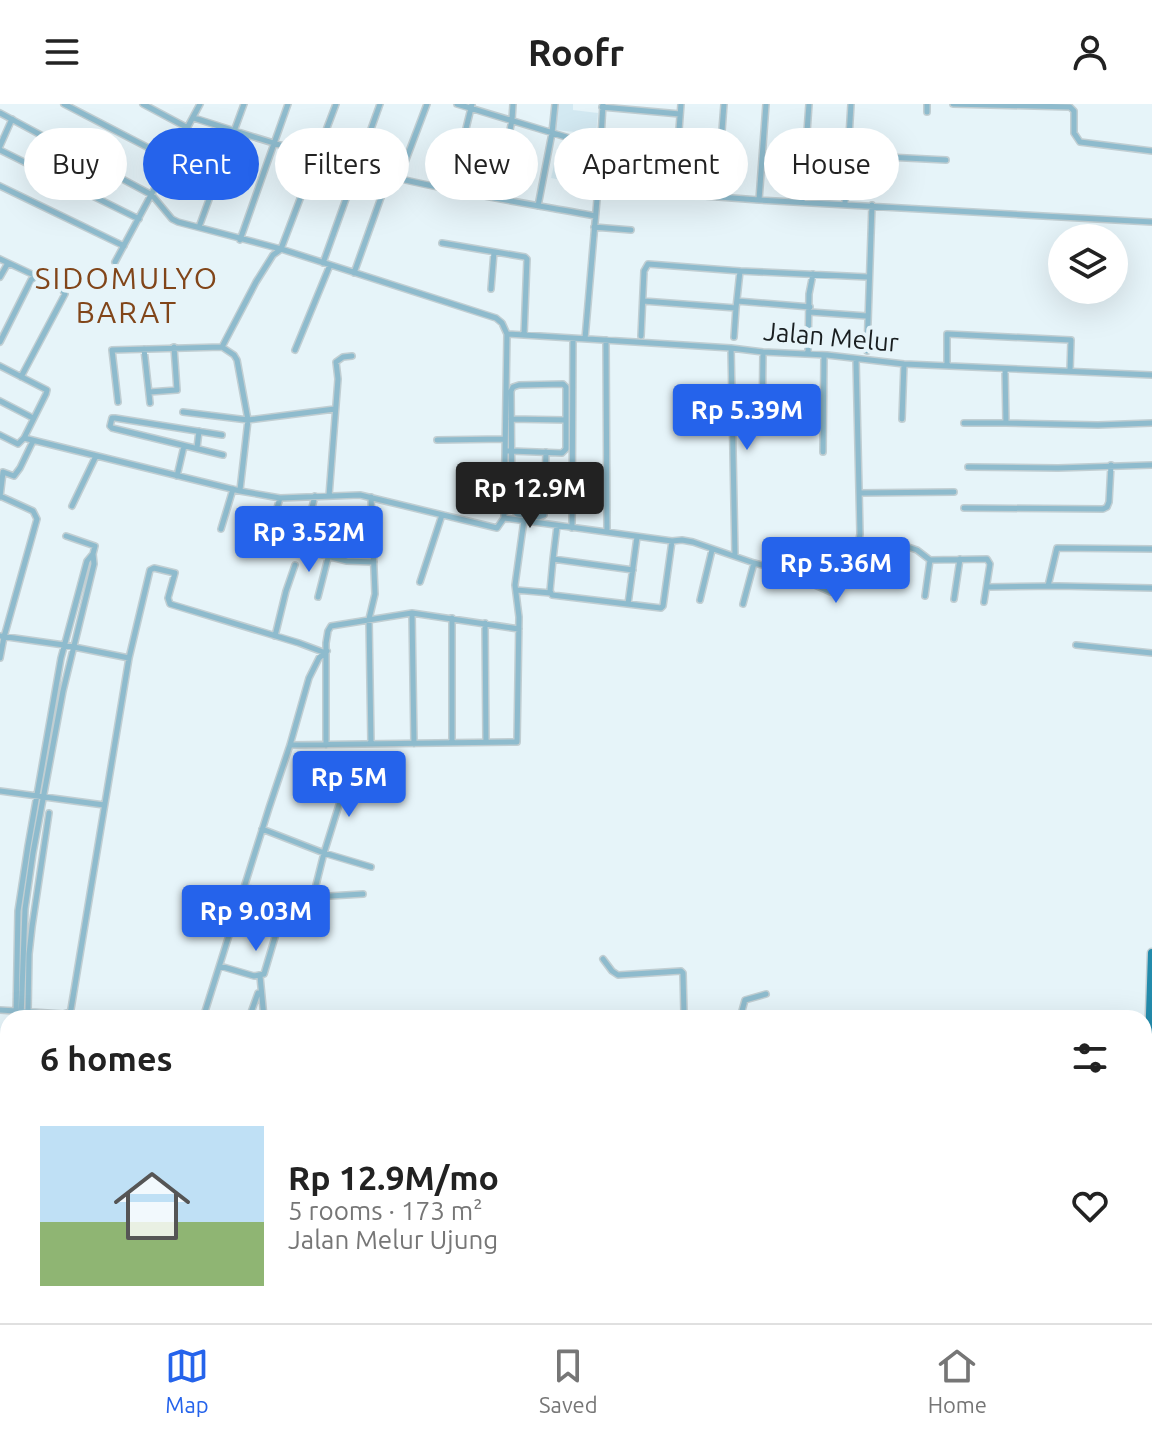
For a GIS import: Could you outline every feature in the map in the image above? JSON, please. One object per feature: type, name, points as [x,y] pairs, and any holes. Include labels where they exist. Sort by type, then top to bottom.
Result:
[{"type":"main road","points":[[1150,1010],[1152,953]]},
{"type":"street","points":[[64,104],[143,145]]},
{"type":"street","points":[[143,104],[188,128],[200,104]]},
{"type":"street","points":[[235,128],[244,104]]},
{"type":"street","points":[[240,240],[288,104]]},
{"type":"street","points":[[327,128],[336,104]]},
{"type":"street","points":[[371,128],[380,104]]},
{"type":"street","points":[[409,152],[427,104]]},
{"type":"street","points":[[457,104],[552,133]]},
{"type":"street","points":[[510,128],[513,104]]},
{"type":"street","points":[[538,206],[555,104]]},
{"type":"street","points":[[679,128],[681,104]]},
{"type":"street","points":[[722,128],[724,104]]},
{"type":"street","points":[[759,200],[766,104]]},
{"type":"street","points":[[802,202],[809,104]]},
{"type":"street","points":[[850,128],[851,104]]},
{"type":"street","points":[[927,104],[927,112]]},
{"type":"street","points":[[953,104],[1070,107],[1074,111],[1074,133],[1080,142],[1152,151]]},
{"type":"street","points":[[600,128],[602,106],[680,114]]},
{"type":"street","points":[[466,128],[471,107]]},
{"type":"street","points":[[0,113],[143,190]]},
{"type":"street","points":[[194,118],[225,128]]},
{"type":"street","points":[[12,119],[0,148],[139,219]]},
{"type":"street","points":[[259,139],[273,144]]},
{"type":"street","points":[[899,158],[946,160]]},
{"type":"street","points":[[0,186],[124,246]]},
{"type":"street","points":[[748,199],[1152,222]]},
{"type":"street","points":[[115,262],[149,200]]},
{"type":"street","points":[[156,200],[172,219],[281,249],[496,318],[507,334],[505,439],[512,508],[517,514],[544,515],[546,452]]},
{"type":"street","points":[[199,227],[208,200]]},
{"type":"street","points":[[222,347],[270,259],[281,249],[300,200]]},
{"type":"street","points":[[295,350],[347,200]]},
{"type":"street","points":[[354,273],[380,200]]},
{"type":"street","points":[[506,200],[595,216]]},
{"type":"street","points":[[585,339],[597,200]]},
{"type":"street","points":[[867,351],[872,205]]},
{"type":"street","points":[[594,227],[631,230]]},
{"type":"street","points":[[442,243],[525,257],[528,261],[524,335]]},
{"type":"street","points":[[491,289],[494,252]]},
{"type":"street","points":[[0,259],[62,289],[65,294],[21,377]]},
{"type":"street","points":[[0,277],[8,263]]},
{"type":"street","points":[[641,336],[644,271],[648,264],[868,277]]},
{"type":"street","points":[[734,337],[740,271]]},
{"type":"street","points":[[808,354],[809,294],[813,274]]},
{"type":"street","points":[[0,342],[31,280],[36,276]]},
{"type":"street","points":[[643,301],[867,316]]},
{"type":"street","name":"Jalan Melur","points":[[507,334],[824,355],[904,364],[1152,375]]},
{"type":"street","points":[[947,366],[947,334],[972,334],[1071,340],[1070,371]]},
{"type":"street","points":[[572,528],[573,339]]},
{"type":"street","points":[[606,340],[607,532]]},
{"type":"street","points":[[149,392],[177,390],[174,347]]},
{"type":"street","points":[[118,402],[112,350],[222,347],[234,355],[248,420],[236,490],[221,529]]},
{"type":"street","points":[[731,348],[735,556]]},
{"type":"street","points":[[144,349],[150,403]]},
{"type":"street","points":[[762,431],[763,352]]},
{"type":"street","points":[[823,452],[824,355]]},
{"type":"street","points":[[329,496],[338,379],[336,362],[352,356]]},
{"type":"street","points":[[504,518],[693,542],[834,591],[844,580],[860,534],[856,359]]},
{"type":"street","points":[[902,419],[904,364]]},
{"type":"street","points":[[0,366],[47,390],[24,438],[18,444],[0,435]]},
{"type":"street","points":[[1005,369],[1006,423]]},
{"type":"street","points":[[24,438],[236,490],[280,498],[371,497],[497,528],[504,518],[511,391],[515,385],[563,384],[566,387],[566,449],[562,453],[508,451]]},
{"type":"street","points":[[763,394],[803,396]]},
{"type":"street","points":[[0,401],[33,418]]},
{"type":"street","points":[[183,412],[248,420],[335,409]]},
{"type":"street","points":[[222,435],[115,418],[110,426],[223,455]]},
{"type":"street","points":[[511,419],[566,420]]},
{"type":"street","points":[[964,423],[1152,423]]},
{"type":"street","points":[[197,448],[199,431]]},
{"type":"street","points":[[437,440],[505,439]]},
{"type":"street","points":[[0,658],[2,636],[37,519],[33,511],[0,496],[1,472],[14,476],[33,441]]},
{"type":"street","points":[[177,476],[184,446]]},
{"type":"street","points":[[72,506],[96,456]]},
{"type":"street","points":[[964,508],[1103,509],[1109,502],[1111,465]]},
{"type":"street","points":[[968,467],[1152,465]]},
{"type":"street","points":[[859,493],[954,492]]},
{"type":"street","points":[[315,496],[302,549],[304,552],[347,561],[374,562]]},
{"type":"street","points":[[371,497],[375,594],[369,619],[371,744]]},
{"type":"street","points":[[269,535],[280,498]]},
{"type":"street","points":[[420,582],[442,515]]},
{"type":"street","points":[[290,745],[515,743],[519,629],[515,590],[524,520]]},
{"type":"street","points":[[551,593],[557,526]]},
{"type":"street","points":[[20,1010],[18,911],[63,691],[94,564],[95,546],[66,536]]},
{"type":"street","points":[[628,604],[637,537]]},
{"type":"street","points":[[515,590],[657,609],[663,606],[672,541]]},
{"type":"street","points":[[858,546],[908,547],[930,560],[989,561],[984,602]]},
{"type":"street","points":[[1048,586],[1057,548],[1152,549]]},
{"type":"street","points":[[700,600],[712,550]]},
{"type":"street","points":[[20,947],[48,737],[64,645],[87,561],[93,554]]},
{"type":"street","points":[[318,597],[328,558]]},
{"type":"street","points":[[553,559],[633,570]]},
{"type":"street","points":[[954,599],[960,559]]},
{"type":"street","points":[[925,596],[930,560]]},
{"type":"street","points":[[743,604],[754,563]]},
{"type":"street","points":[[275,636],[295,565]]},
{"type":"street","points":[[71,1010],[129,658],[150,570],[154,568],[175,573],[168,598],[170,604],[325,652]]},
{"type":"street","points":[[987,587],[1152,588]]},
{"type":"street","points":[[74,608],[81,611]]},
{"type":"street","points":[[326,746],[325,652],[331,626],[412,613],[519,629]]},
{"type":"street","points":[[412,613],[414,744]]},
{"type":"street","points":[[452,618],[452,743]]},
{"type":"street","points":[[485,623],[486,742]]},
{"type":"street","points":[[2,636],[129,658]]},
{"type":"street","points":[[1076,645],[1152,653]]},
{"type":"street","points":[[206,1010],[309,678],[325,652]]},
{"type":"street","points":[[48,737],[55,739]]},
{"type":"street","points":[[244,887],[300,902],[313,897],[348,776]]},
{"type":"street","points":[[0,791],[104,805]]},
{"type":"street","points":[[21,1010],[49,813]]},
{"type":"street","points":[[262,829],[371,867]]},
{"type":"street","points":[[33,853],[43,854]]},
{"type":"street","points":[[313,897],[363,894]]},
{"type":"street","points":[[25,909],[34,912]]},
{"type":"street","points":[[220,966],[254,976],[264,974],[281,917]]},
{"type":"street","points":[[20,947],[30,948]]},
{"type":"street","points":[[603,959],[618,975],[681,971],[684,1010]]},
{"type":"street","points":[[260,976],[263,1010]]},
{"type":"street","points":[[252,1010],[259,989]]},
{"type":"street","points":[[742,1010],[745,1000],[766,994]]},
{"type":"shaded area","points":[[558,104],[573,104],[573,110],[598,113],[597,128],[555,128]]},
{"type":"district","name":"SIDOMULYO BARAT","points":[[127,296]]}]
